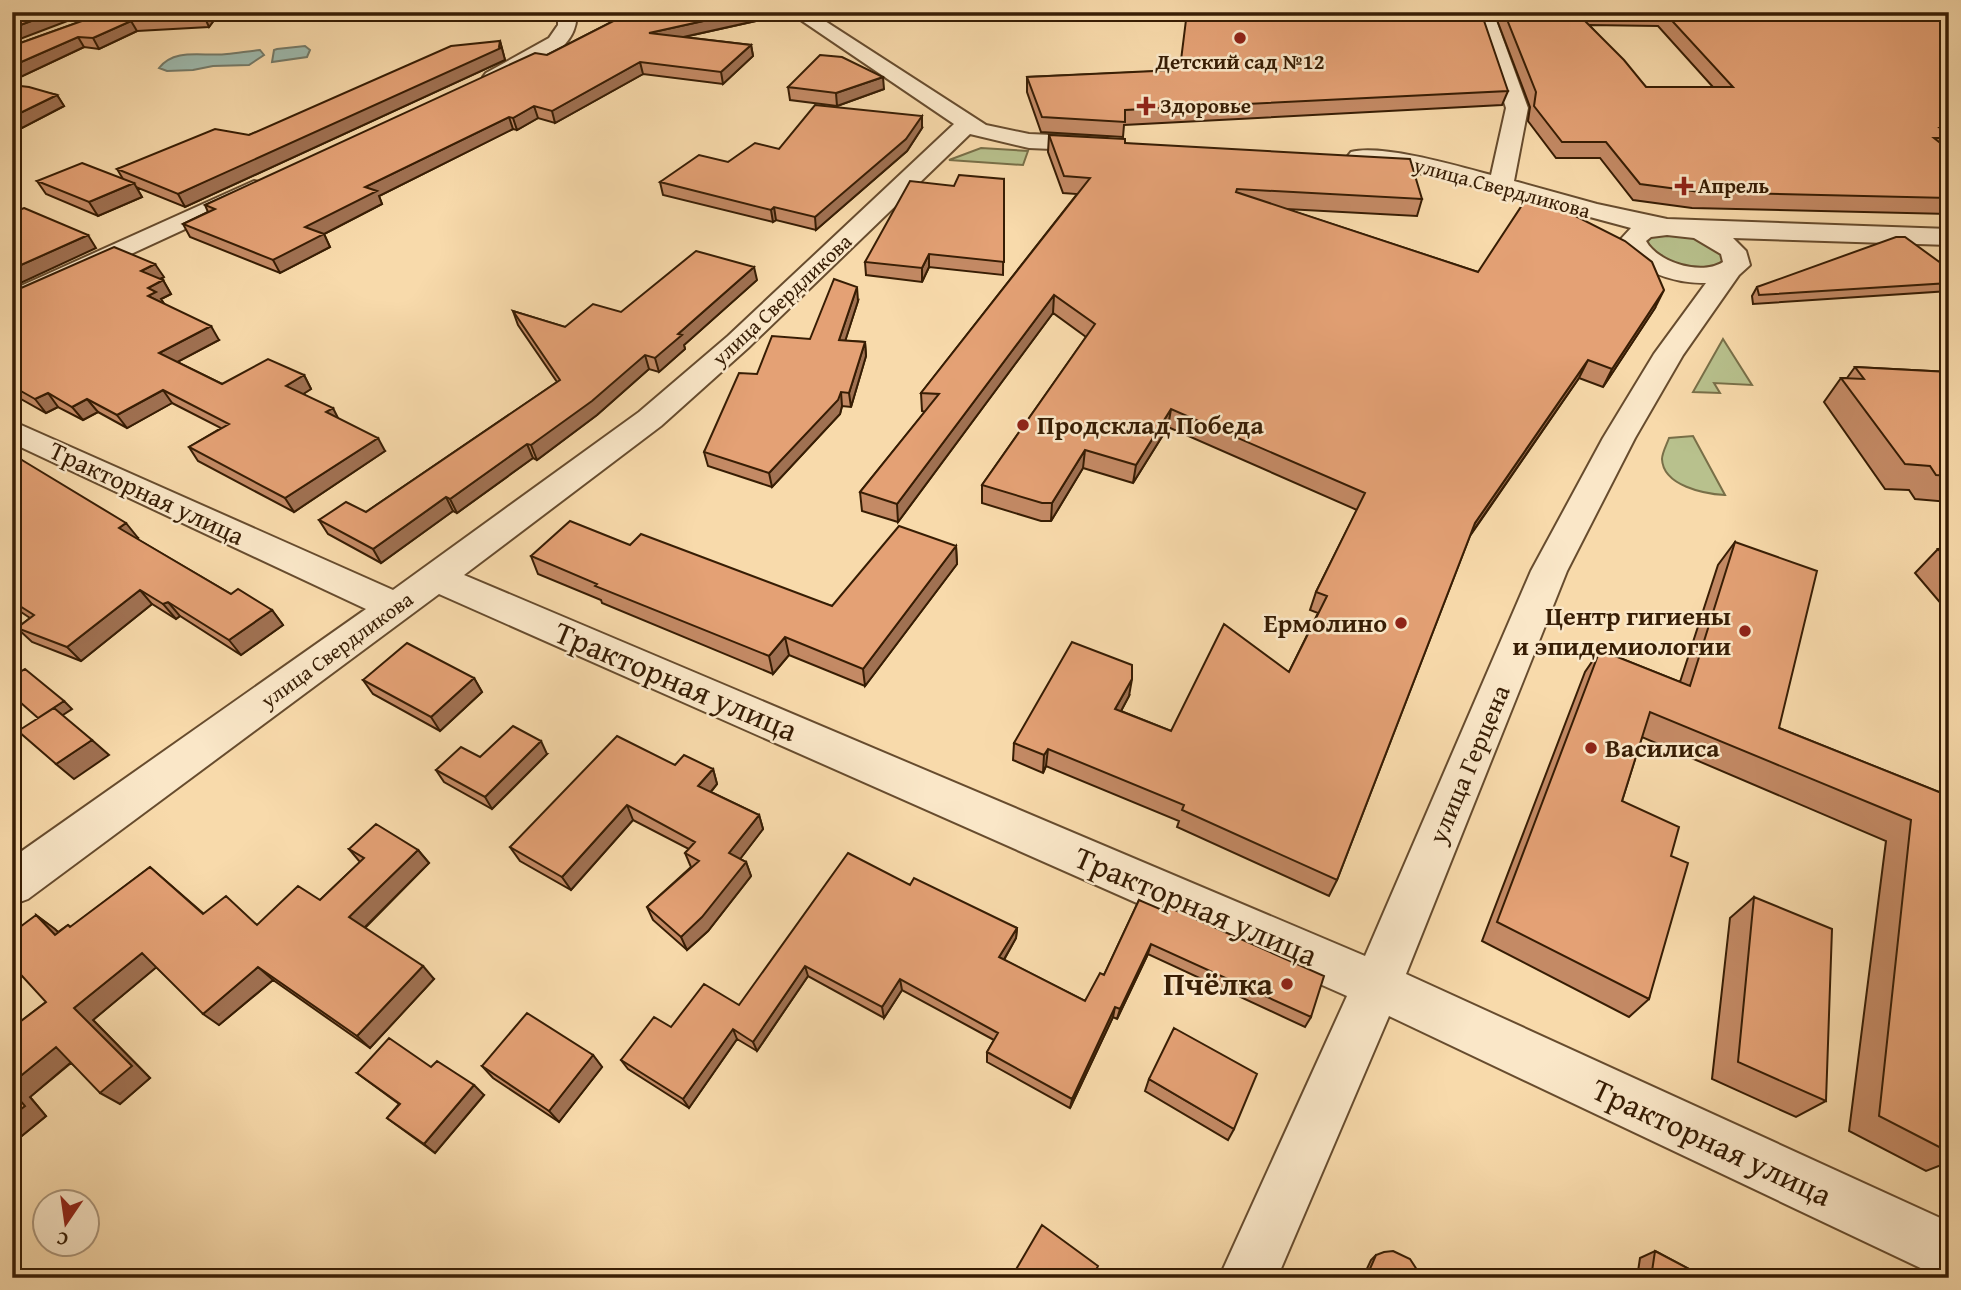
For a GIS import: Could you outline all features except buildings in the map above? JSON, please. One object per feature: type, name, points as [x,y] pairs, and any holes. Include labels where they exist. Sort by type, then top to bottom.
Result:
[{"type":"street","points":[[474,86],[556,41],[568,25],[567,12]]},
{"type":"street","points":[[798,12],[967,124],[990,134],[1011,138],[1126,146]]},
{"type":"street","points":[[1484,12],[1517,108],[1512,188],[1591,225],[1644,257],[1684,273],[1713,275],[1858,236]]},
{"type":"street","name":"улица Свердликова","points":[[12,884],[615,447],[681,394],[738,342],[967,124]]},
{"type":"street","name":"улица Свердликова","points":[[1333,156],[1431,166],[1591,212],[1676,228],[1949,237]]},
{"type":"street","points":[[12,301],[274,179]]},
{"type":"street","points":[[1669,354],[1672,302],[1661,277],[1633,240],[1638,233],[1650,228],[1676,228],[1706,234],[1728,247],[1746,265]]},
{"type":"street","name":"улица Герцена","points":[[1248,1278],[1377,985],[1549,571],[1619,438],[1669,354],[1746,265]]},
{"type":"street","name":"Тракторная улица","points":[[12,430],[396,607]]},
{"type":"street","name":"Тракторная улица","points":[[436,578],[1377,985],[1949,1252]]},
{"type":"green space","points":[[981,148],[1028,151],[1023,165],[949,160]]},
{"type":"green space","points":[[1672,233],[1704,240],[1723,254],[1723,261],[1710,268],[1693,270],[1668,264],[1646,244],[1653,235]]},
{"type":"green space","points":[[1723,339],[1752,385],[1714,383],[1720,393],[1693,392]]},
{"type":"green space","points":[[1693,436],[1725,495],[1686,487],[1669,476],[1664,468],[1662,457],[1669,438]]},
{"type":"shaded area","points":[[305,46],[310,50],[307,57],[272,62],[274,50]]},
{"type":"shaded area","points":[[260,50],[264,55],[249,65],[167,71],[159,68],[166,61],[181,55],[218,55]]},
{"type":"place","name":"Детский сад №12","points":[[1240,38]]},
{"type":"place","name":"Здоровье","points":[[1146,106]]},
{"type":"place","name":"Апрель","points":[[1684,186]]},
{"type":"place","name":"Продсклад Победа","points":[[1023,425]]},
{"type":"place","name":"Ермолино","points":[[1401,623]]},
{"type":"place","name":"Центр гигиены и эпидемиологии","points":[[1745,631]]},
{"type":"place","name":"Василиса","points":[[1591,748]]},
{"type":"place","name":"Пчёлка","points":[[1287,984]]}]
